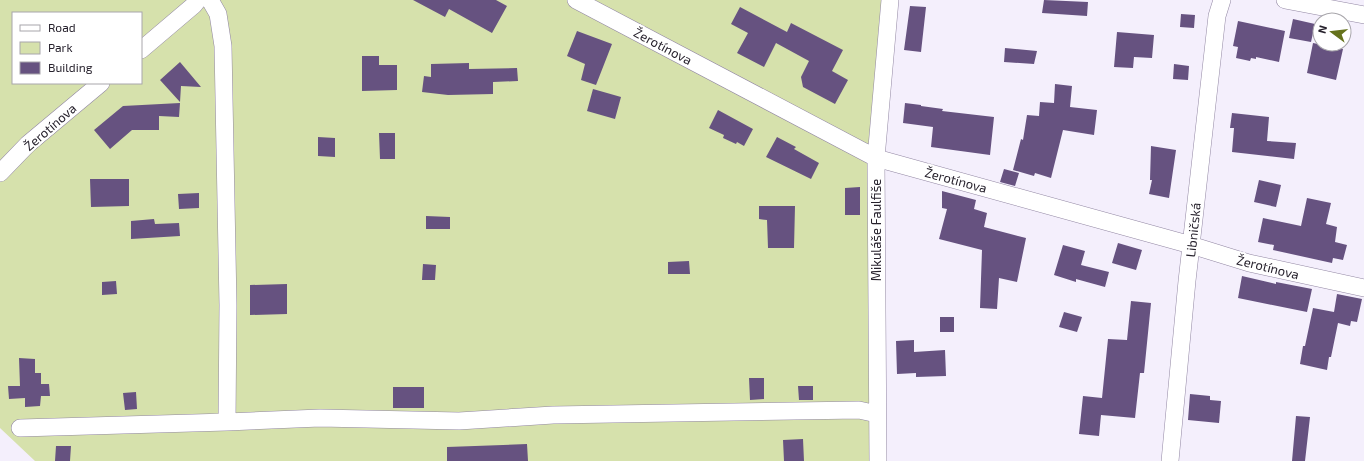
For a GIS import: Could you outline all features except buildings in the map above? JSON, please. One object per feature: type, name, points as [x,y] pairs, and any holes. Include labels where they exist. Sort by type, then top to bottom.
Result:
[{"type":"street","points":[[142,49],[198,0]]},
{"type":"street","points":[[210,0],[218,14],[223,46],[228,305],[227,422]]},
{"type":"street","name":"Žerotínova","points":[[576,0],[876,158],[1249,263],[1364,288]]},
{"type":"street","name":"Mikuláše Faulfiše","points":[[878,461],[876,158],[890,0]]},
{"type":"street","name":"Libničská","points":[[1170,461],[1191,246],[1217,16],[1222,0]]},
{"type":"street","points":[[1285,0],[1364,15]]},
{"type":"street","name":"Žerotínova","points":[[0,173],[28,144],[100,84]]},
{"type":"street","points":[[20,428],[320,418],[458,421],[553,415],[859,410],[877,414]]},
{"type":"green space","points":[[0,0],[889,0],[874,461],[35,461],[0,428]]}]
